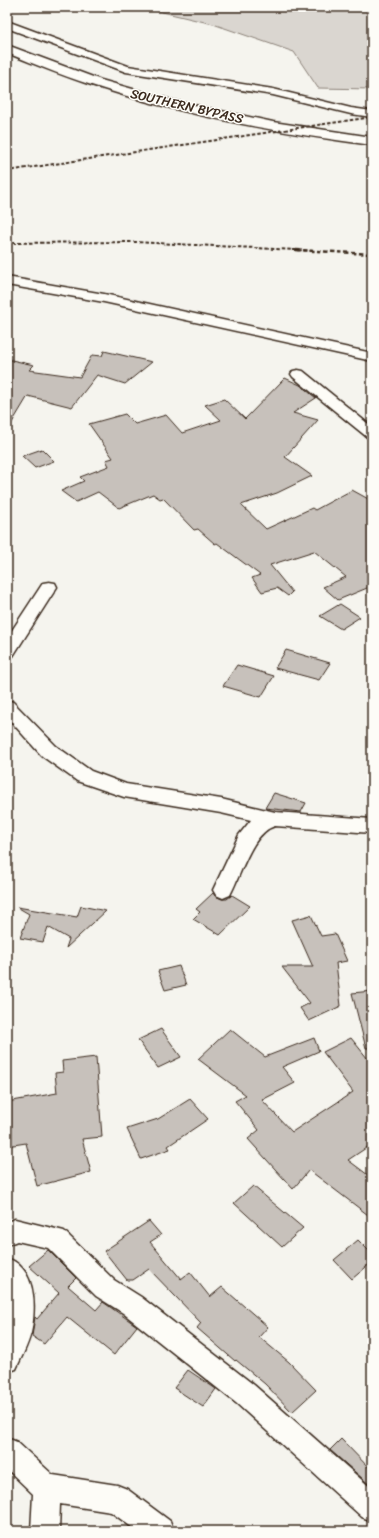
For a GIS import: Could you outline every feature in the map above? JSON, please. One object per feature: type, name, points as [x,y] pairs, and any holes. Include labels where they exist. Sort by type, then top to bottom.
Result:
[{"type":"highway","name":"SOUTHERN BYPASS","points":[[7,49],[108,86],[139,95],[232,117],[372,141]]},
{"type":"highway","name":"SOUTHERN BYPASS","points":[[7,61],[103,93],[169,110],[228,123],[372,148]]},
{"type":"street","points":[[7,24],[126,69],[273,92],[351,111],[372,114]]},
{"type":"street","points":[[7,282],[104,298],[372,357]]},
{"type":"street","points":[[298,374],[372,434]]},
{"type":"street","points":[[7,652],[49,587]]},
{"type":"street","points":[[7,706],[49,751],[84,776],[124,790],[221,806],[274,819],[372,826]]},
{"type":"street","points":[[223,890],[249,835],[260,823],[274,819]]},
{"type":"street","points":[[7,1234],[15,1230],[55,1239],[105,1288],[132,1305],[245,1394],[372,1507]]},
{"type":"street","points":[[7,1269],[18,1281],[21,1305],[19,1329],[7,1360]]},
{"type":"street","points":[[8,1452],[47,1488],[117,1499],[160,1531]]},
{"type":"street","points":[[45,1531],[47,1488]]},
{"type":"shaded area","points":[[141,7],[372,7],[372,89],[318,88],[294,52],[213,24]]},
{"type":"building","points":[[104,351],[152,362],[125,384],[97,375],[72,407],[28,396],[7,431],[7,359],[34,365],[29,370],[80,377],[92,355],[102,356]]},
{"type":"building","points":[[285,378],[300,385],[316,398],[293,413],[318,420],[285,457],[312,476],[277,493],[241,505],[266,529],[312,508],[315,510],[352,490],[372,501],[372,586],[338,600],[323,587],[346,577],[314,551],[270,565],[292,592],[288,596],[277,588],[262,592],[252,578],[260,575],[217,543],[215,544],[198,529],[194,530],[163,498],[160,499],[153,494],[119,508],[98,492],[76,502],[61,491],[84,481],[80,477],[109,466],[106,460],[113,458],[89,424],[125,414],[135,424],[166,415],[182,433],[221,420],[205,405],[224,399],[245,419]]},
{"type":"building","points":[[42,449],[54,461],[35,468],[22,456]]},
{"type":"building","points":[[340,604],[360,617],[341,629],[320,616]]},
{"type":"building","points":[[286,650],[330,663],[319,680],[275,668]]},
{"type":"building","points":[[237,665],[274,676],[261,697],[223,686]]},
{"type":"building","points":[[274,793],[306,803],[301,812],[265,808]]},
{"type":"building","points":[[213,893],[215,896],[222,899],[227,899],[232,895],[250,906],[220,935],[193,919],[200,912],[196,909]]},
{"type":"building","points":[[81,906],[106,911],[66,948],[69,939],[48,927],[43,942],[20,938],[29,914],[17,907],[77,917]]},
{"type":"building","points":[[311,915],[321,936],[335,934],[347,961],[336,963],[341,1006],[309,1021],[300,1008],[310,1003],[282,967],[313,967],[292,920]]},
{"type":"building","points":[[179,966],[186,985],[165,990],[158,971]]},
{"type":"building","points":[[372,991],[372,1048],[366,1048],[352,993]]},
{"type":"building","points":[[161,1029],[181,1057],[158,1068],[138,1040]]},
{"type":"building","points":[[230,1029],[265,1057],[314,1038],[319,1051],[282,1067],[295,1083],[262,1100],[292,1132],[353,1092],[323,1052],[351,1038],[372,1064],[372,1144],[348,1160],[372,1178],[372,1218],[309,1170],[293,1189],[248,1139],[259,1130],[235,1101],[246,1095],[198,1059]]},
{"type":"building","points":[[96,1057],[102,1137],[82,1139],[91,1172],[37,1186],[26,1143],[7,1146],[7,1102],[57,1093],[55,1073],[63,1072],[62,1061]]},
{"type":"building","points":[[190,1099],[208,1119],[168,1146],[170,1149],[141,1159],[127,1129],[158,1119]]},
{"type":"building","points":[[253,1186],[303,1228],[282,1247],[234,1203]]},
{"type":"building","points":[[149,1221],[161,1235],[150,1242],[181,1279],[190,1272],[210,1297],[222,1287],[268,1327],[259,1337],[289,1362],[316,1390],[292,1412],[265,1384],[236,1360],[235,1361],[197,1328],[201,1323],[149,1269],[133,1280],[127,1280],[104,1251]]},
{"type":"building","points":[[358,1240],[372,1254],[372,1262],[352,1279],[334,1260]]},
{"type":"building","points":[[48,1250],[76,1278],[68,1286],[96,1310],[103,1302],[137,1326],[114,1355],[67,1317],[44,1344],[32,1336],[35,1317],[37,1319],[59,1293],[29,1266]]},
{"type":"building","points":[[188,1370],[216,1389],[203,1407],[174,1388]]},
{"type":"building","points":[[341,1439],[372,1471],[372,1487],[330,1450]]},
{"type":"railway","points":[[7,171],[372,117]]},
{"type":"railway","points":[[7,243],[135,242],[315,251]]},
{"type":"railway","points":[[296,250],[315,251]]},
{"type":"railway","points":[[315,251],[372,254]]}]
